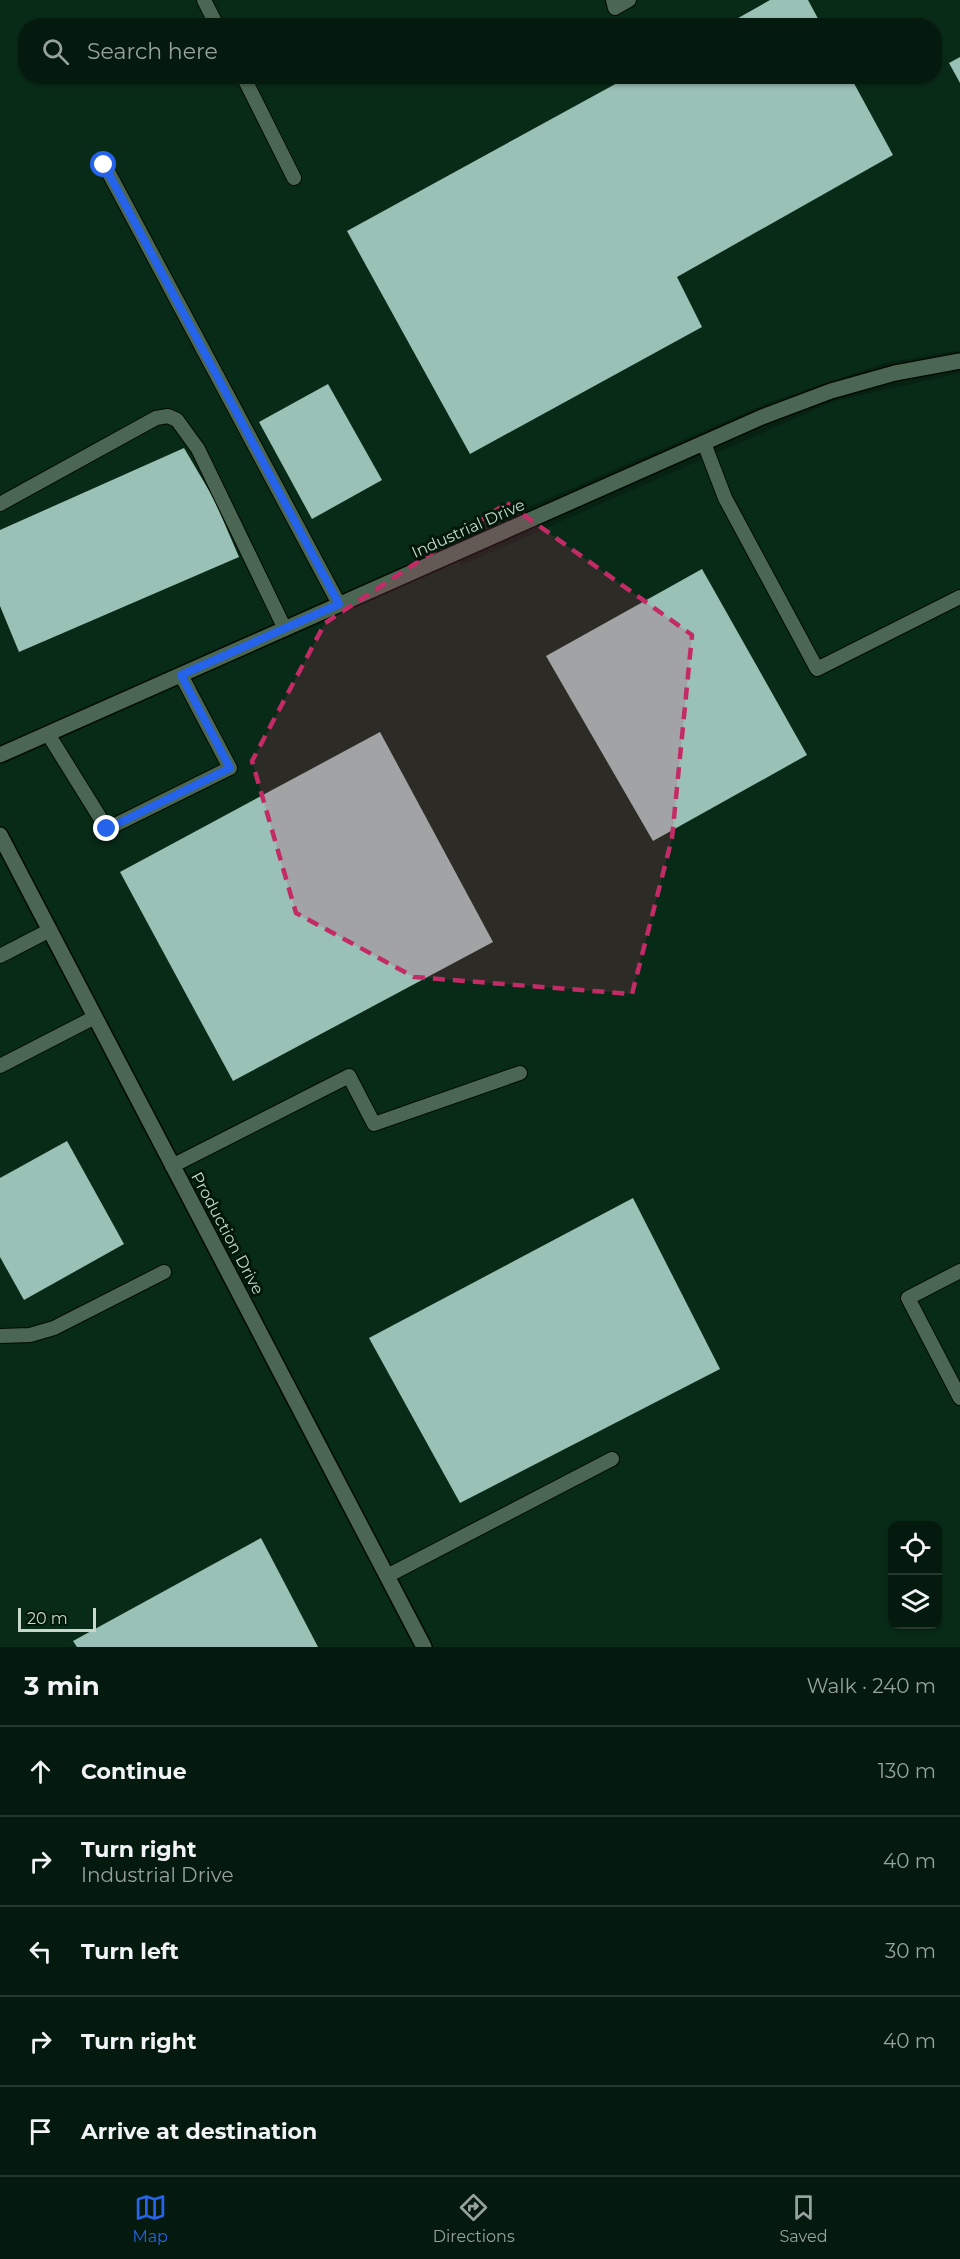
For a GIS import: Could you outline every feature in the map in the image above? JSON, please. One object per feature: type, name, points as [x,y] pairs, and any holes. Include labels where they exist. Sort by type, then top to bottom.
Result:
[{"type":"street","name":"Industrial Drive","points":[[0,755],[762,417],[831,391],[895,373],[960,361]]},
{"type":"street","name":"Production Drive","points":[[0,835],[424,1647]]},
{"type":"lane","points":[[204,0],[213,18]]},
{"type":"lane","points":[[613,0],[615,8],[629,0]]},
{"type":"lane","points":[[247,84],[294,178]]},
{"type":"lane","points":[[104,165],[339,604]]},
{"type":"lane","points":[[0,504],[156,418],[168,416],[177,420],[198,449],[285,629]]},
{"type":"lane","points":[[704,443],[725,498],[818,669],[960,597]]},
{"type":"lane","points":[[48,734],[107,829],[230,768],[181,675]]},
{"type":"lane","points":[[0,956],[50,930]]},
{"type":"lane","points":[[0,1066],[95,1017]]},
{"type":"lane","points":[[172,1166],[349,1076],[374,1124],[520,1073]]},
{"type":"lane","points":[[960,1271],[908,1298],[960,1398]]},
{"type":"lane","points":[[0,1336],[30,1335],[54,1328],[164,1272]]},
{"type":"lane","points":[[387,1576],[612,1459]]},
{"type":"highlighted area","points":[[507,503],[692,635],[672,838],[632,994],[414,977],[296,913],[252,761],[325,623]]},
{"type":"shaded area","points":[[0,0],[960,0],[960,350],[885,363],[765,404],[449,542],[462,565],[835,401],[960,373],[960,1647],[0,1647]]},
{"type":"building","points":[[770,0],[808,0],[818,18],[738,18]]},
{"type":"building","points":[[960,57],[960,83],[949,63]]},
{"type":"building","points":[[615,84],[854,84],[893,155],[677,277],[702,327],[470,454],[347,231]]},
{"type":"building","points":[[328,384],[382,480],[312,519],[259,422]]},
{"type":"building","points":[[184,448],[214,499],[239,557],[19,652],[0,606],[0,530]]},
{"type":"building","points":[[702,569],[807,755],[653,841],[546,656]]},
{"type":"building","points":[[380,732],[493,942],[233,1081],[120,872]]},
{"type":"building","points":[[67,1141],[124,1244],[24,1300],[0,1257],[0,1178]]},
{"type":"building","points":[[633,1198],[720,1369],[460,1503],[369,1338]]},
{"type":"building","points":[[261,1538],[318,1647],[77,1647],[73,1641]]},
{"type":"route","points":[[104,165],[339,604],[181,675],[230,768],[107,829]]}]
